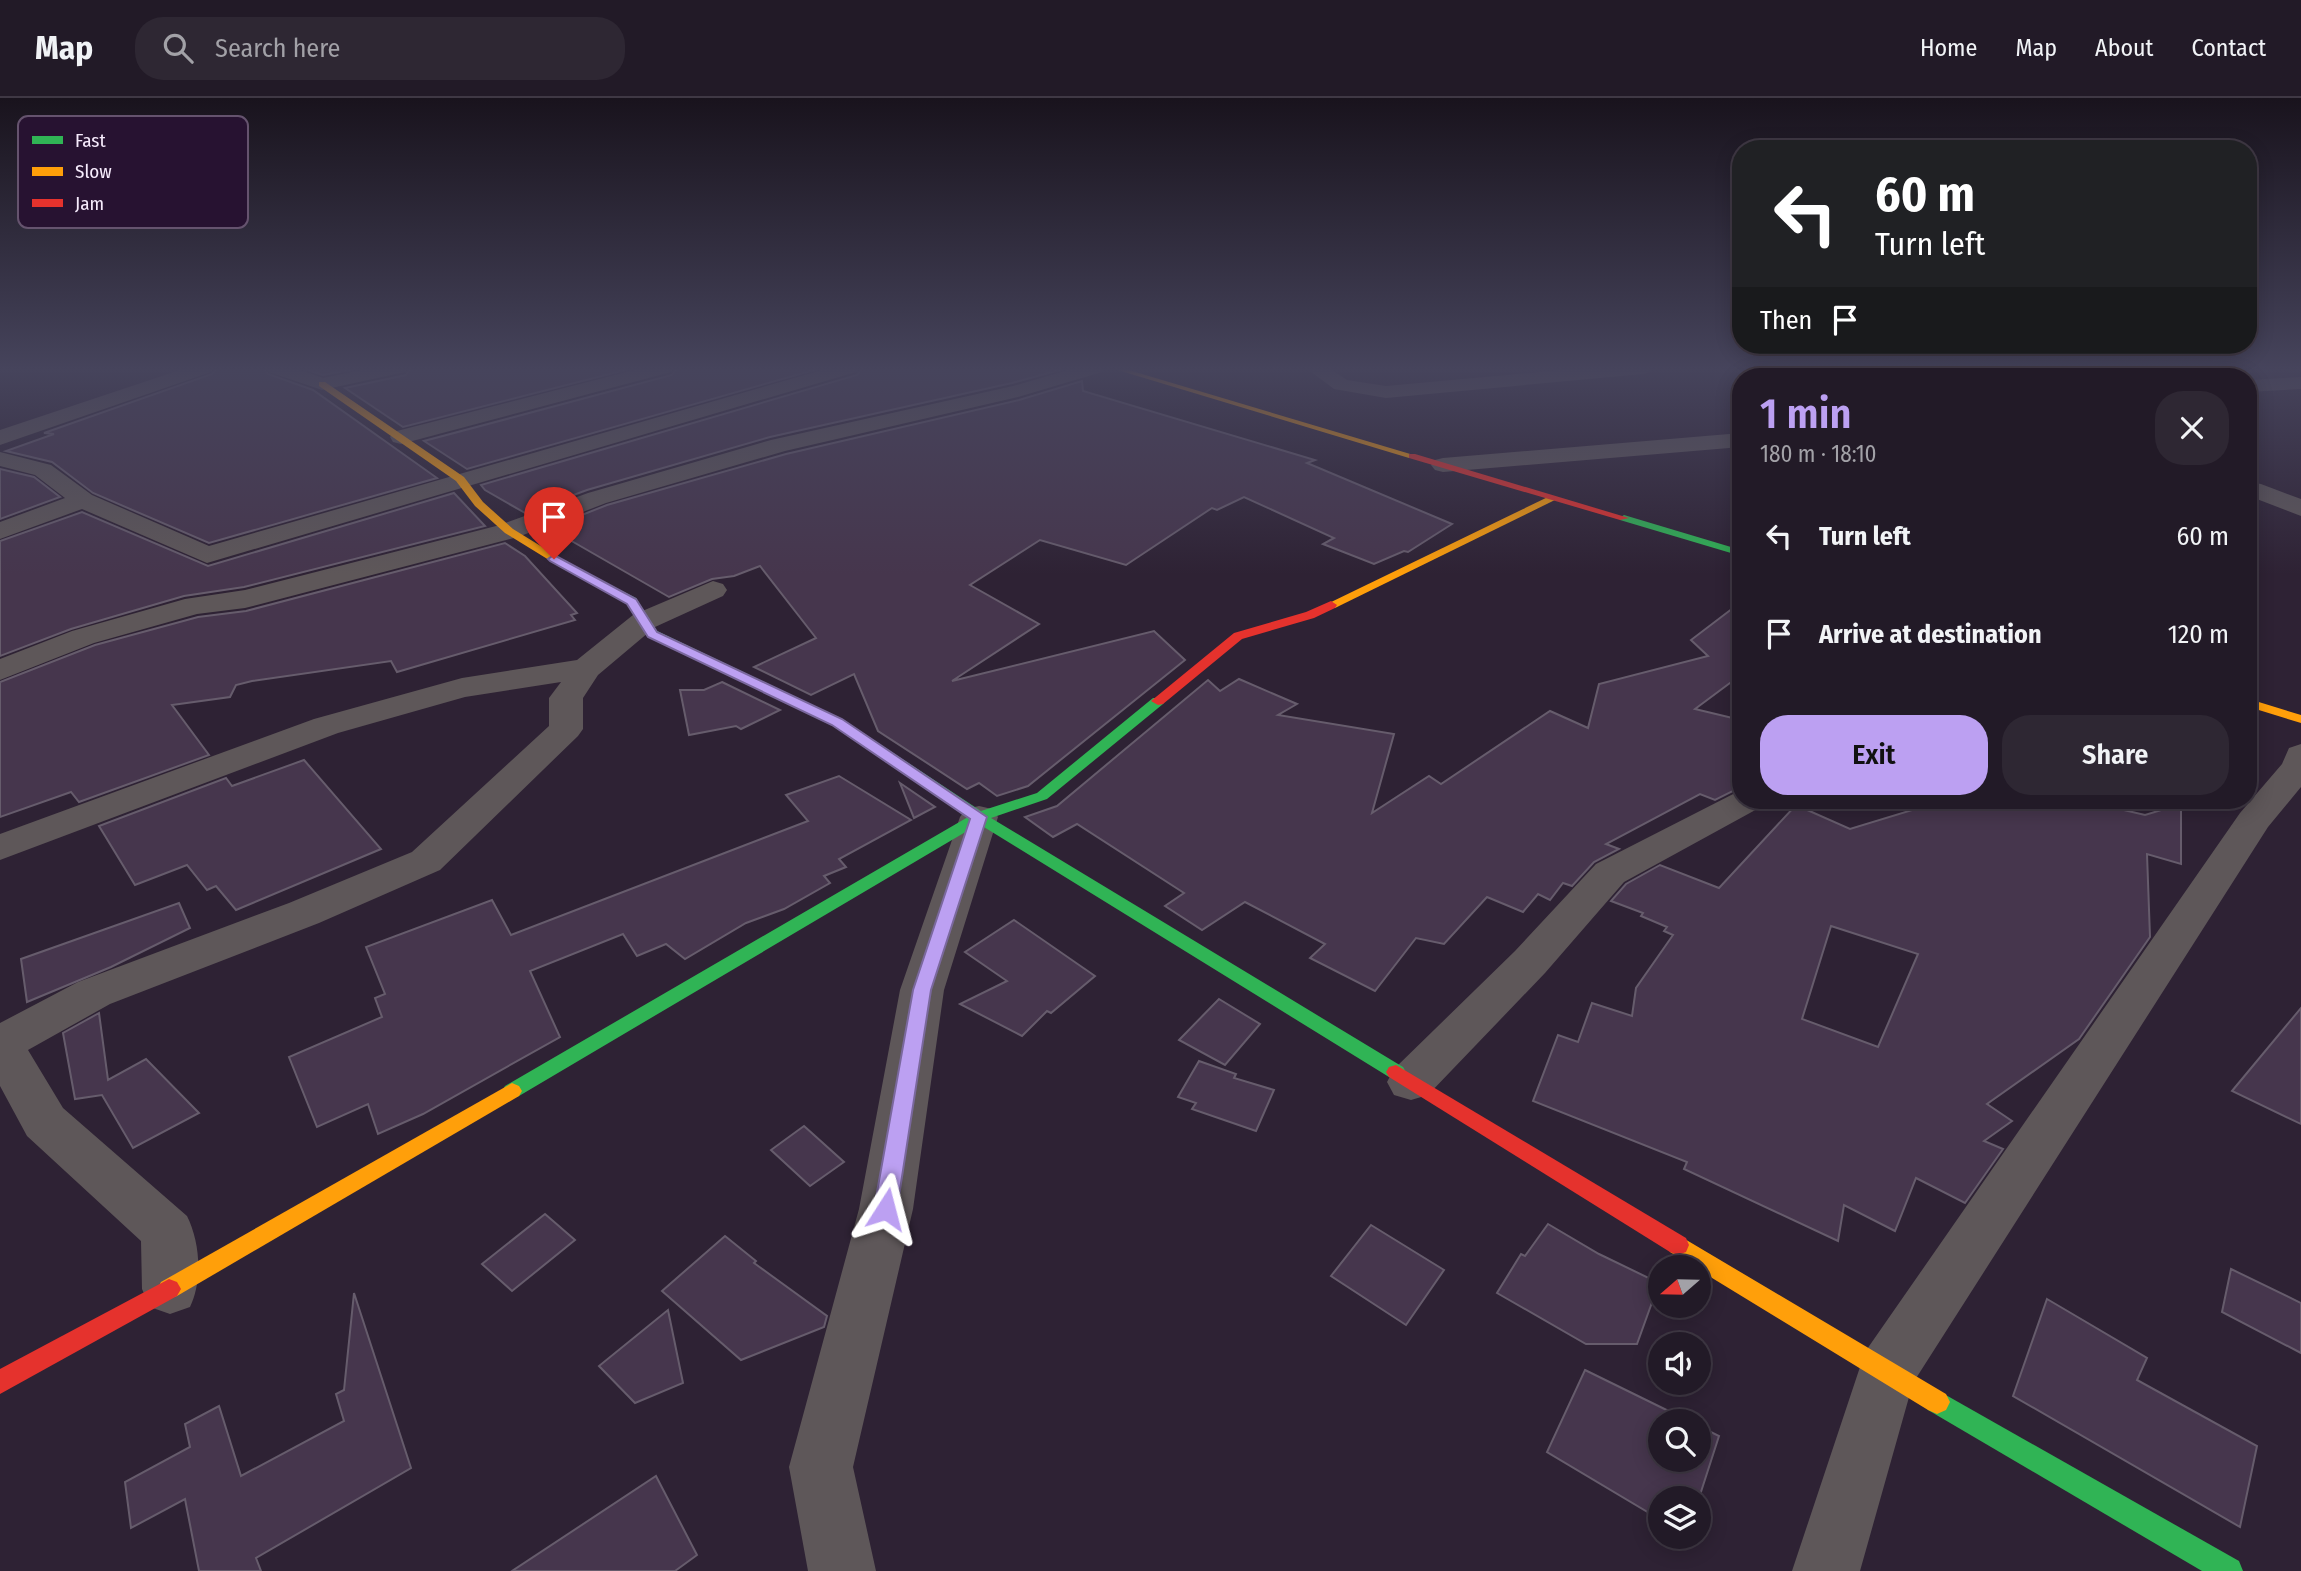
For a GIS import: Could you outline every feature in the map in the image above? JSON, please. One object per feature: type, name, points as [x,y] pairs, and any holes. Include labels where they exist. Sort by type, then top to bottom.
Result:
[{"type":"street","points":[[401,437],[460,479],[479,504],[509,531],[577,573],[632,601],[652,634],[837,722],[979,817],[1886,1372],[2229,1571]]},
{"type":"street","points":[[0,459],[43,470],[83,500],[207,555],[608,437]]},
{"type":"street","points":[[0,670],[83,637],[170,612],[195,605],[245,599],[509,531],[597,498],[816,437]]},
{"type":"street","points":[[1347,437],[1732,550]]},
{"type":"street","points":[[1443,465],[1732,441]]},
{"type":"street","points":[[2257,491],[2301,508]]},
{"type":"street","points":[[0,1382],[170,1289],[979,817],[1042,796],[1238,636],[1310,615],[1554,498]]},
{"type":"street","points":[[0,531],[83,500]]},
{"type":"street","points":[[170,1289],[168,1232],[46,1122],[0,1043],[94,993],[304,913],[426,862],[566,729],[566,698],[587,668],[644,621],[713,590]]},
{"type":"street","points":[[0,848],[326,726],[463,688],[587,668]]},
{"type":"street","points":[[2257,705],[2301,719]]},
{"type":"street","points":[[1826,1571],[1886,1372],[2253,821],[2299,766],[2301,755]]},
{"type":"street","points":[[1411,1082],[1530,962],[1610,873],[1732,808]]},
{"type":"street","points":[[842,1571],[821,1467],[886,1209],[922,990],[979,817]]},
{"type":"building","points":[[46,437],[379,437],[437,478],[209,543],[93,493],[52,462],[6,451]]},
{"type":"building","points":[[440,437],[580,437],[467,469],[424,441]]},
{"type":"building","points":[[646,437],[771,437],[587,490],[525,513],[481,485]]},
{"type":"building","points":[[860,437],[1237,437],[1315,460],[1307,463],[1452,524],[1408,552],[1404,551],[1374,564],[1323,544],[1334,538],[1244,497],[1217,510],[1212,508],[1126,565],[1040,540],[970,585],[1039,624],[952,681],[1154,631],[1185,660],[1028,786],[997,796],[979,783],[967,789],[878,731],[854,674],[811,695],[754,667],[816,638],[760,566],[734,576],[712,579],[669,597],[549,528],[607,505],[786,454]]},
{"type":"building","points":[[0,469],[34,477],[60,497],[0,519]]},
{"type":"building","points":[[454,493],[485,526],[244,587],[184,596],[71,629],[0,656],[0,541],[82,512],[208,566]]},
{"type":"building","points":[[505,543],[525,556],[577,613],[571,615],[575,620],[397,672],[391,661],[252,681],[236,685],[230,697],[172,705],[209,755],[79,802],[71,792],[0,817],[0,682],[95,645],[198,617],[246,611]]},
{"type":"building","points":[[1732,609],[1732,681],[1695,709],[1732,718],[1732,792],[1715,800],[1700,794],[1606,844],[1619,849],[1594,862],[1572,886],[1563,883],[1550,900],[1538,894],[1523,912],[1487,897],[1444,944],[1416,938],[1375,991],[1310,958],[1325,944],[1245,902],[1202,930],[1165,906],[1184,893],[1077,824],[1053,837],[1025,817],[1057,806],[1208,680],[1220,691],[1239,679],[1297,704],[1278,715],[1394,734],[1372,813],[1429,776],[1441,784],[1550,711],[1588,728],[1599,684],[1708,656],[1691,640]]},
{"type":"building","points":[[722,682],[780,710],[741,729],[736,726],[689,735],[680,690],[704,690]]},
{"type":"building","points":[[304,760],[381,849],[236,910],[216,886],[207,890],[187,865],[135,885],[99,826],[226,778],[232,786]]},
{"type":"building","points":[[839,776],[911,820],[839,859],[846,867],[824,876],[830,883],[784,909],[746,923],[685,959],[666,944],[637,956],[623,934],[530,971],[560,1037],[423,1114],[378,1134],[368,1104],[317,1127],[289,1057],[382,1017],[375,998],[385,994],[366,947],[492,900],[511,935],[808,821],[786,795]]},
{"type":"building","points":[[900,783],[935,807],[914,818]]},
{"type":"building","points":[[1792,809],[1805,809],[1850,829],[1915,809],[2119,809],[2145,815],[2165,809],[2181,809],[2181,864],[2147,854],[2150,937],[2079,1039],[1987,1104],[2012,1121],[1984,1141],[2003,1149],[1965,1203],[1916,1178],[1895,1231],[1844,1205],[1838,1241],[1684,1169],[1687,1162],[1533,1101],[1558,1035],[1578,1042],[1592,1003],[1632,1016],[1636,988],[1673,935],[1664,931],[1667,927],[1641,916],[1643,913],[1611,901],[1626,884],[1660,865],[1719,888]],"holes":[[[1831,926],[1918,954],[1878,1047],[1802,1019]]]},
{"type":"building","points":[[179,903],[190,928],[111,967],[27,1002],[21,959]]},
{"type":"building","points":[[1014,920],[1095,976],[1051,1013],[1047,1011],[1022,1036],[960,1004],[1007,981],[965,952]]},
{"type":"building","points":[[1219,999],[1260,1024],[1225,1065],[1179,1040]]},
{"type":"building","points":[[2301,1008],[2301,1124],[2232,1091]]},
{"type":"building","points":[[99,1013],[108,1080],[146,1059],[199,1113],[133,1148],[102,1095],[75,1099],[63,1033]]},
{"type":"building","points":[[1199,1061],[1236,1074],[1234,1078],[1274,1090],[1256,1131],[1192,1109],[1196,1103],[1178,1097]]},
{"type":"building","points":[[804,1126],[844,1162],[810,1186],[771,1150]]},
{"type":"building","points":[[545,1214],[575,1240],[512,1291],[482,1264]]},
{"type":"building","points":[[1548,1224],[1599,1254],[1648,1278],[1648,1314],[1637,1344],[1586,1344],[1497,1293],[1521,1254],[1525,1256]]},
{"type":"building","points":[[1371,1225],[1444,1270],[1406,1325],[1331,1276]]},
{"type":"building","points":[[725,1236],[756,1261],[754,1263],[827,1316],[824,1327],[741,1360],[662,1291]]},
{"type":"building","points":[[2231,1269],[2301,1303],[2301,1353],[2222,1312]]},
{"type":"building","points":[[354,1293],[411,1468],[256,1558],[261,1571],[199,1571],[185,1499],[131,1528],[125,1482],[190,1447],[185,1424],[219,1406],[241,1476],[344,1421],[336,1394],[344,1390]]},
{"type":"building","points":[[2047,1299],[2147,1358],[2137,1380],[2257,1446],[2240,1527],[2013,1396]]},
{"type":"building","points":[[668,1310],[683,1383],[635,1403],[599,1366]]},
{"type":"building","points":[[1585,1370],[1665,1409],[1648,1409],[1648,1472],[1707,1472],[1703,1486],[1648,1486],[1648,1512],[1547,1452]]},
{"type":"building","points":[[1711,1432],[1719,1436],[1711,1461]]},
{"type":"building","points":[[656,1476],[697,1555],[675,1571],[512,1571]]},
{"type":"traffic: fast","points":[[1624,518],[1732,550]]},
{"type":"traffic: fast","points":[[566,566],[632,601],[652,634],[837,722],[979,817],[1396,1072]]},
{"type":"traffic: fast","points":[[512,1091],[979,817],[1042,796],[1158,701]]},
{"type":"traffic: fast","points":[[1937,1402],[2229,1571]]},
{"type":"traffic: slow","points":[[399,437],[460,479],[479,504],[509,531],[566,566]]},
{"type":"traffic: slow","points":[[1347,437],[1412,456]]},
{"type":"traffic: slow","points":[[1331,605],[1554,498]]},
{"type":"traffic: slow","points":[[2257,705],[2301,719]]},
{"type":"traffic: slow","points":[[169,1289],[512,1091]]},
{"type":"traffic: slow","points":[[1678,1245],[1937,1402]]},
{"type":"traffic: jam","points":[[1412,456],[1624,518]]},
{"type":"traffic: jam","points":[[1158,701],[1238,636],[1310,615],[1331,605]]},
{"type":"traffic: jam","points":[[1396,1072],[1678,1245]]},
{"type":"traffic: jam","points":[[0,1382],[169,1289]]},
{"type":"route","points":[[554,559],[632,601],[652,634],[837,722],[979,817],[922,990],[886,1209]]}]
